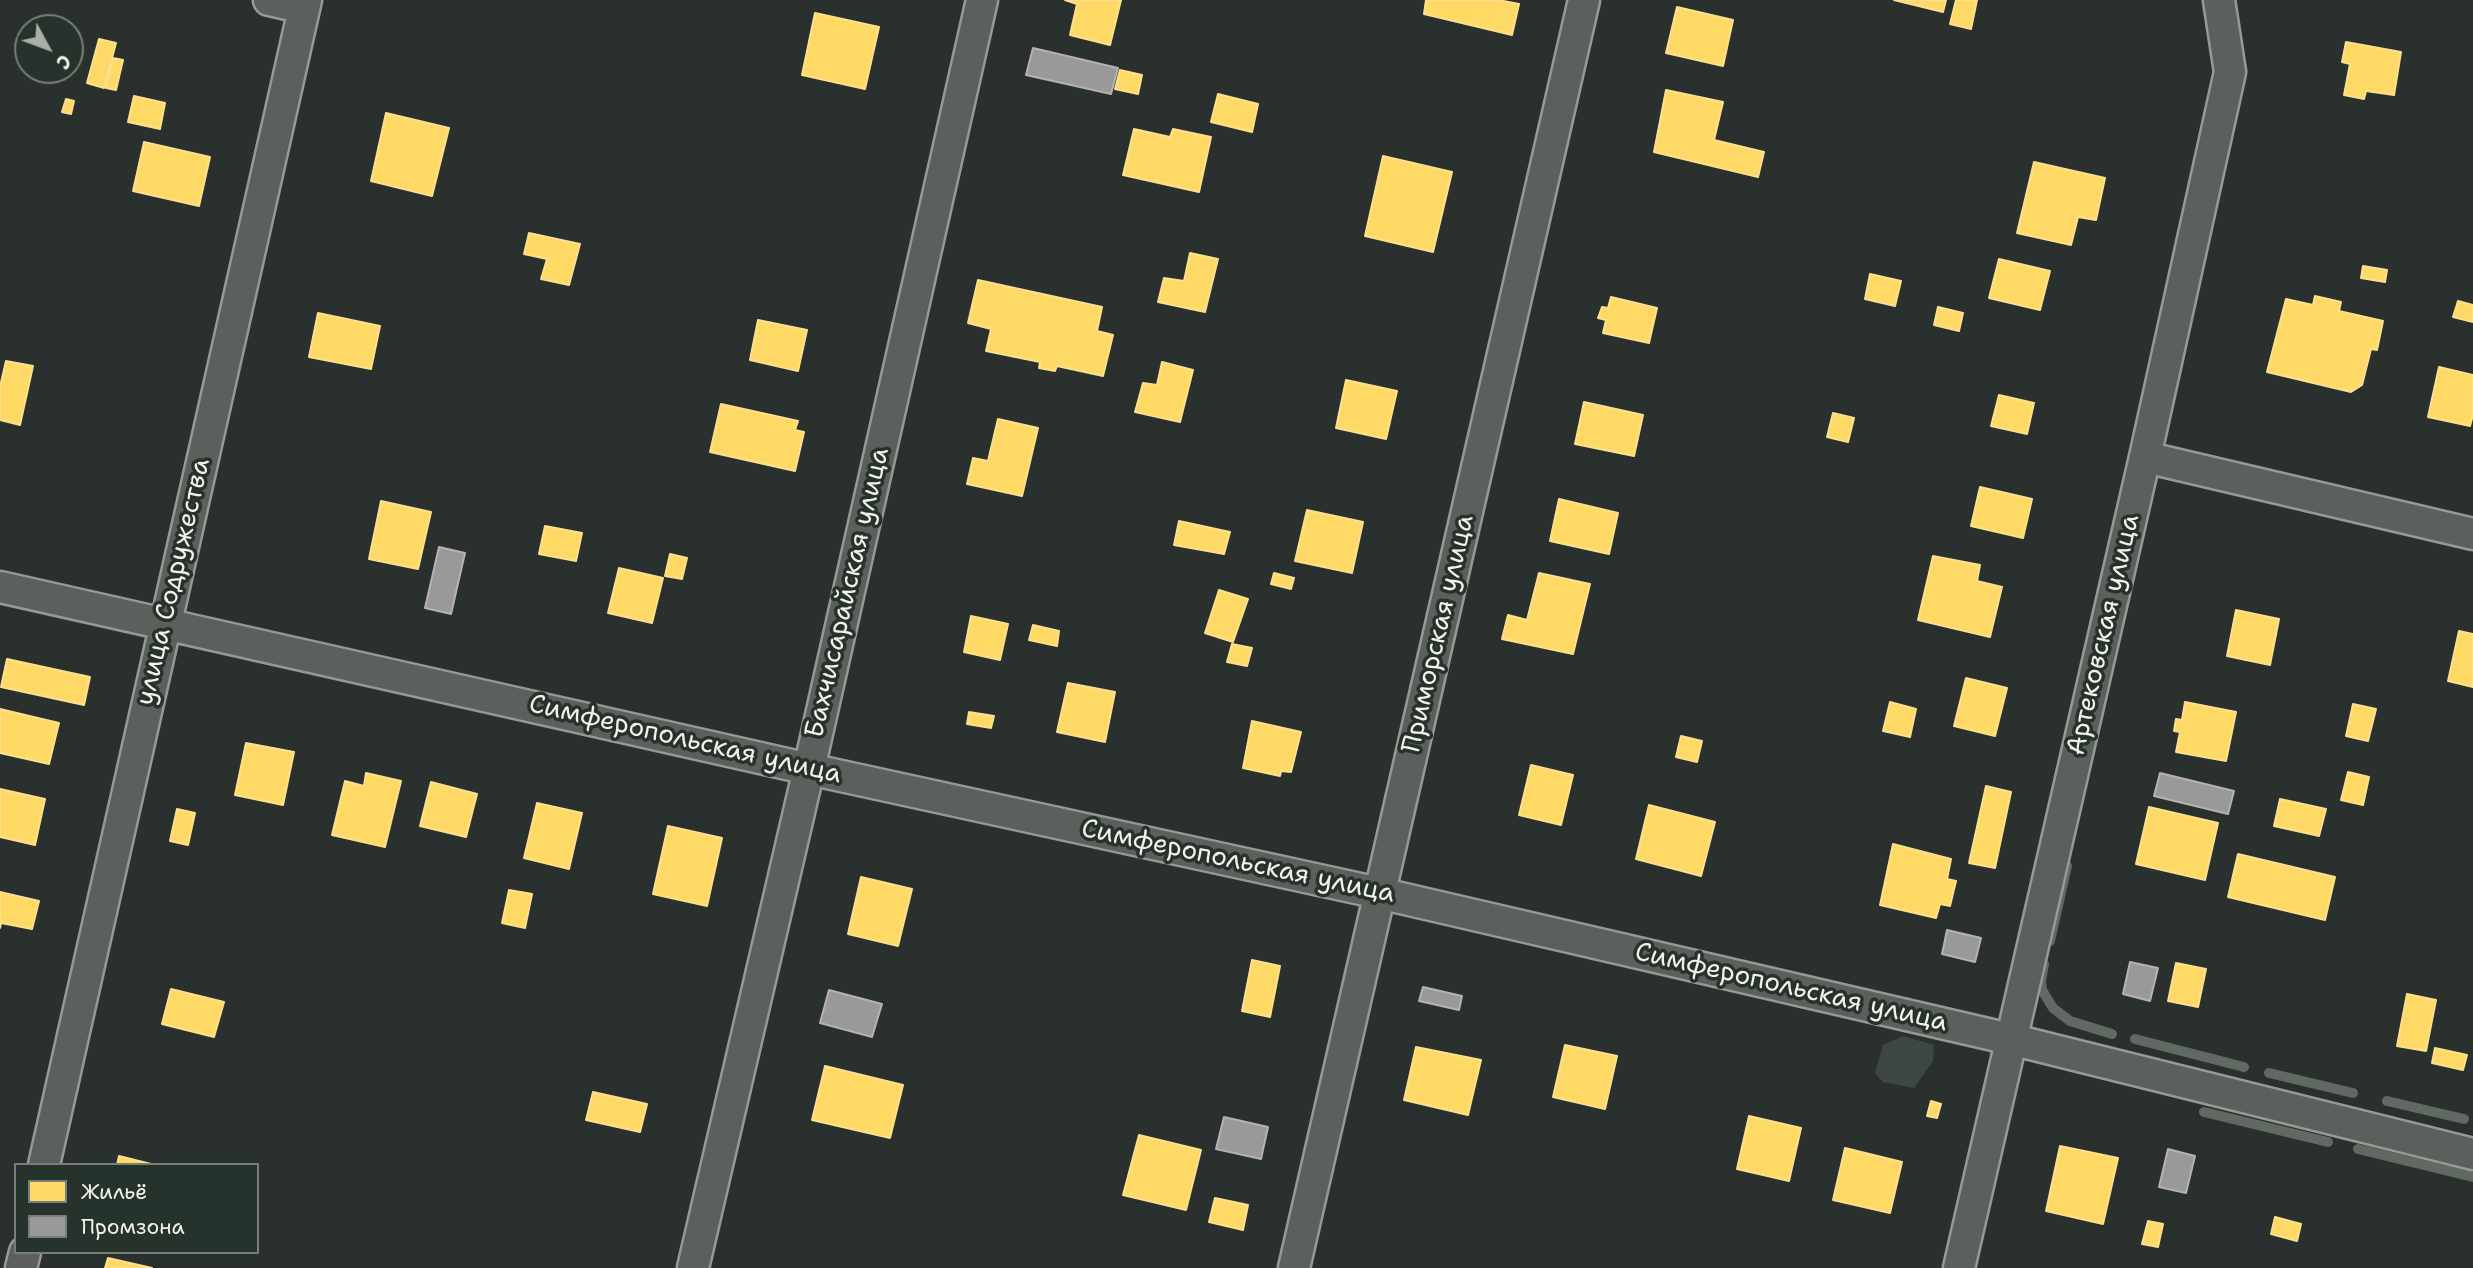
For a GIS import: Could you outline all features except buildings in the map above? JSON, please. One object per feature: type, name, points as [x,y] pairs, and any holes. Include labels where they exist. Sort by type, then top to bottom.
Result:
[{"type":"street","points":[[270,0],[305,4]]},
{"type":"street","name":"Бахчисарайская улица","points":[[693,1268],[809,769],[982,0]]},
{"type":"street","name":"Приморская улица","points":[[1294,1268],[1584,0]]},
{"type":"street","name":"Артековская улица","points":[[1959,1268],[2145,457],[2230,72],[2219,0]]},
{"type":"street","name":"улица Содружества","points":[[44,1163],[305,4]]},
{"type":"street","points":[[2145,457],[2473,534]]},
{"type":"street","name":"Симферопольская улица","points":[[0,587],[809,769],[1379,893],[2010,1039],[2473,1154]]},
{"type":"shaded area","points":[[1903,1036],[1934,1045],[1933,1061],[1914,1088],[1883,1082],[1875,1073],[1883,1045]]},
{"type":"waterway","points":[[2050,941],[2067,866]]},
{"type":"waterway","points":[[2044,964],[2042,990],[2053,1008],[2070,1021],[2112,1034]]},
{"type":"waterway","points":[[2135,1039],[2244,1067]]},
{"type":"waterway","points":[[2269,1073],[2353,1093]]},
{"type":"waterway","points":[[2387,1101],[2464,1119]]},
{"type":"waterway","points":[[2204,1112],[2328,1142]]},
{"type":"waterway","points":[[2358,1149],[2473,1177]]}]
